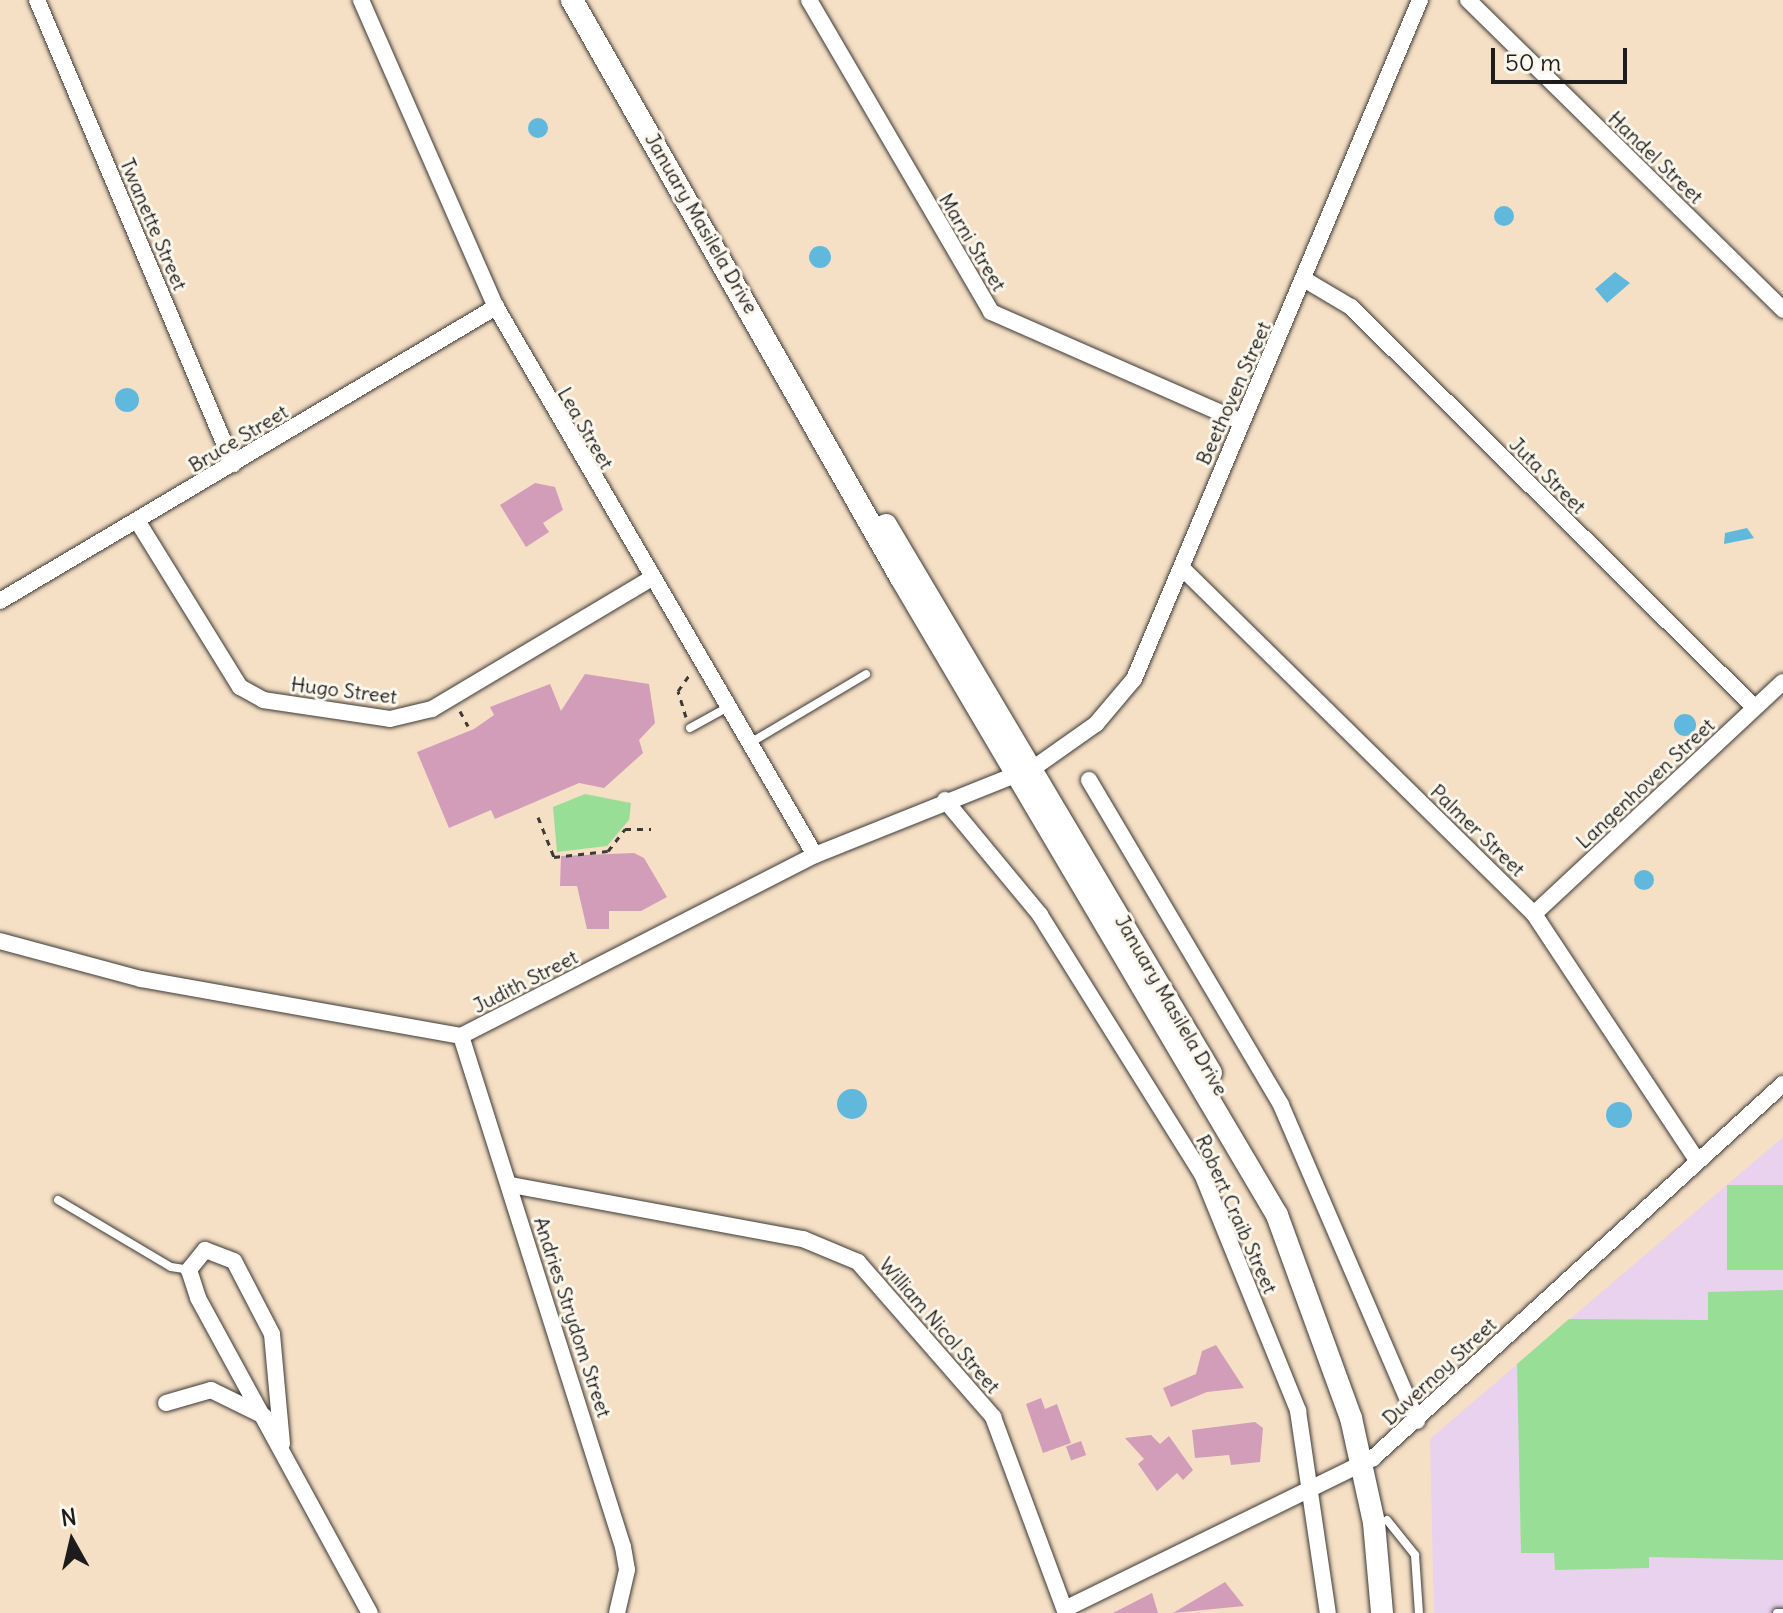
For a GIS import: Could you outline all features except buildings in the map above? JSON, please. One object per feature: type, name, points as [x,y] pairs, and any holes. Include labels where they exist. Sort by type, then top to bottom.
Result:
[{"type":"main road","name":"January Masilela Drive","points":[[572,0],[832,446],[1302,1237],[1340,1329],[1368,1460],[1387,1520],[1395,1613]]},
{"type":"main road","name":"January Masilela Drive","points":[[1368,1460],[1382,1613]]},
{"type":"street","name":"Twanette Street","points":[[37,0],[233,464]]},
{"type":"street","name":"Lea Street","points":[[361,0],[496,307],[815,855]]},
{"type":"street","name":"Marni Street","points":[[809,0],[991,312],[1239,421]]},
{"type":"street","name":"Beethoven Street","points":[[1026,771],[1123,695],[1183,569],[1239,421],[1307,281],[1420,0]]},
{"type":"street","name":"Handel Street","points":[[1468,0],[1783,310]]},
{"type":"street","name":"Juta Street","points":[[1307,281],[1351,307],[1755,708]]},
{"type":"street","name":"Bruce Street","points":[[1,598],[138,522],[496,307]]},
{"type":"street","name":"Hugo Street","points":[[138,522],[240,687],[263,700],[390,719],[432,709],[652,578]]},
{"type":"street","name":"Palmer Street","points":[[1183,569],[1534,914],[1697,1160]]},
{"type":"street","name":"Langenhoven Street","points":[[1534,914],[1783,682]]},
{"type":"street","name":"Judith Street","points":[[0,941],[126,976],[461,1036],[815,855],[945,800],[1026,771]]},
{"type":"street","points":[[1089,780],[1281,1105],[1417,1421]]},
{"type":"street","name":"Robert Craib Street","points":[[945,800],[1040,915],[1196,1163],[1292,1393],[1311,1489],[1328,1613]]},
{"type":"street","name":"Andries Strydom Street","points":[[461,1036],[511,1185],[623,1547],[617,1613]]},
{"type":"street","name":"Duvernoy Street","points":[[1067,1610],[1368,1460],[1417,1421],[1783,1084]]},
{"type":"street","name":"William Nicol Street","points":[[511,1185],[803,1239],[858,1262],[993,1417],[1067,1610]]},
{"type":"street","points":[[282,1444],[277,1351],[247,1280],[218,1249],[199,1252],[189,1270],[370,1613]]},
{"type":"street","points":[[166,1403],[211,1390],[265,1417]]},
{"type":"lane","points":[[749,744],[866,674]]},
{"type":"lane","points":[[690,728],[728,707]]},
{"type":"lane","points":[[58,1200],[171,1267],[189,1270]]},
{"type":"lane","points":[[1387,1520],[1415,1555],[1419,1613]]},
{"type":"lane","points":[[1777,1613],[1783,1613]]},
{"type":"path","points":[[690,728],[678,691],[704,667]]},
{"type":"path","points":[[538,817],[554,857],[608,851],[625,829],[651,829]]},
{"type":"shaded area","points":[[1783,1137],[1783,1613],[1434,1613],[1430,1439]]},
{"type":"green space","points":[[585,794],[631,803],[629,820],[607,846],[557,852],[553,807]]},
{"type":"green space","points":[[1727,1185],[1783,1185],[1783,1270],[1727,1270]]},
{"type":"green space","points":[[1783,1290],[1783,1560],[1649,1557],[1649,1568],[1555,1570],[1554,1553],[1521,1553],[1517,1364],[1569,1319],[1708,1320],[1708,1292]]},
{"type":"water","points":[[538,118],[545,121],[548,128],[545,135],[538,138],[531,135],[528,128],[531,121]]},
{"type":"water","points":[[1504,206],[1511,209],[1514,216],[1511,223],[1504,226],[1497,223],[1494,216],[1497,209]]},
{"type":"water","points":[[820,246],[831,257],[820,268],[809,257]]},
{"type":"water","points":[[1615,272],[1630,283],[1607,303],[1595,289]]},
{"type":"water","points":[[127,388],[138,395],[139,400],[132,411],[127,412],[116,405],[115,400],[122,389]]},
{"type":"water","points":[[1747,528],[1754,538],[1724,544],[1725,533]]},
{"type":"water","points":[[1685,714],[1693,717],[1696,725],[1693,733],[1685,736],[1677,733],[1674,725],[1677,717]]},
{"type":"water","points":[[1640,870],[1648,870],[1654,880],[1648,890],[1640,890],[1634,884],[1634,876]]},
{"type":"water","points":[[852,1089],[858,1090],[866,1098],[866,1110],[858,1118],[852,1119],[846,1118],[838,1110],[837,1104],[838,1098],[846,1090]]},
{"type":"water","points":[[1619,1102],[1628,1106],[1632,1115],[1628,1124],[1619,1128],[1610,1124],[1606,1115],[1610,1106]]}]
